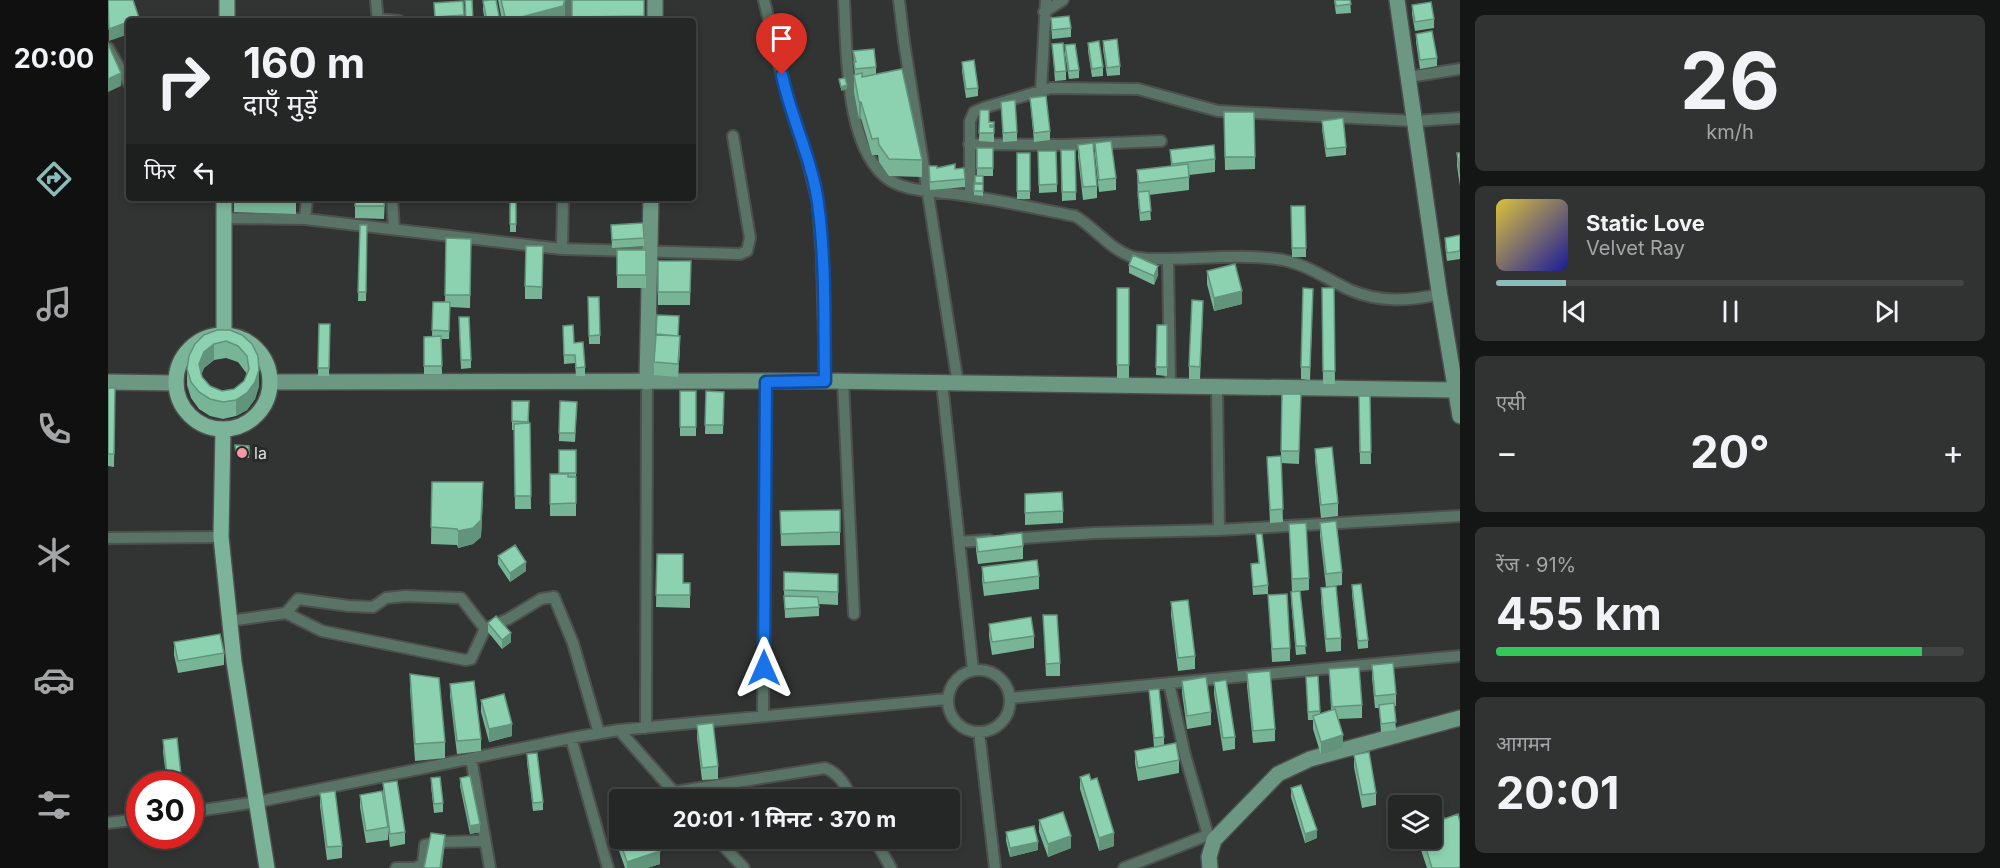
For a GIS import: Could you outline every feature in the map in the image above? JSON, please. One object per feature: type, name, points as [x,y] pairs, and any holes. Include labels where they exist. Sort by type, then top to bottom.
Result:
[{"type":"main road","points":[[226,18],[227,0]]},
{"type":"main road","points":[[655,0],[655,18]]},
{"type":"main road","points":[[1397,0],[1441,294],[1458,389],[1460,416]]},
{"type":"main road","points":[[224,201],[224,334]]},
{"type":"main road","points":[[647,382],[651,201]]},
{"type":"main road","points":[[224,334],[238,337],[252,344],[262,355],[268,368],[270,382],[268,397],[261,410],[244,424],[223,429],[208,427],[196,420],[182,404],[176,383],[178,368],[185,354],[195,344],[209,337],[224,334]]},
{"type":"main road","points":[[270,382],[825,381],[1458,389]]},
{"type":"main road","points":[[108,382],[176,383]]},
{"type":"main road","points":[[223,429],[221,537],[229,621],[267,868]]},
{"type":"main road","points":[[1210,868],[1211,838],[1278,774],[1311,759],[1460,718]]},
{"type":"street","points":[[376,0],[378,18]]},
{"type":"street","points":[[567,0],[567,18]]},
{"type":"street","points":[[764,0],[787,96],[818,202],[822,258],[825,381]]},
{"type":"street","points":[[844,0],[852,112],[863,145],[873,162],[891,182],[927,191],[970,196],[1076,216],[1117,249],[1130,256],[1168,260],[1268,259],[1301,266],[1374,298],[1393,301],[1441,294]]},
{"type":"street","points":[[899,0],[927,191],[950,384],[959,542],[973,670]]},
{"type":"street","points":[[1041,91],[1046,0]]},
{"type":"street","points":[[1044,12],[1063,0]]},
{"type":"street","points":[[108,48],[126,79]]},
{"type":"street","points":[[1409,77],[1460,69]]},
{"type":"street","points":[[970,196],[970,121],[974,112],[1052,88],[1138,89],[1218,111],[1415,121],[1460,118]]},
{"type":"street","points":[[224,218],[305,219],[562,249],[740,254],[747,251],[750,238],[733,136]]},
{"type":"street","points":[[969,144],[1065,145],[1161,141]]},
{"type":"street","points":[[305,219],[307,201]]},
{"type":"street","points":[[392,201],[394,229]]},
{"type":"street","points":[[562,249],[563,201]]},
{"type":"street","points":[[1168,260],[1170,386]]},
{"type":"street","points":[[646,728],[647,382]]},
{"type":"street","points":[[763,716],[766,382]]},
{"type":"street","points":[[843,382],[854,614]]},
{"type":"street","points":[[1217,387],[1219,530]]},
{"type":"street","points":[[959,542],[1460,516]]},
{"type":"street","points":[[108,538],[221,537]]},
{"type":"street","points":[[286,613],[298,599],[373,607],[386,598],[405,596],[460,598],[485,629]]},
{"type":"street","points":[[229,621],[286,613],[322,631],[465,660],[471,659],[485,629],[508,619],[541,599],[554,597],[573,643],[599,733]]},
{"type":"street","points":[[1010,698],[1460,656]]},
{"type":"street","points":[[973,670],[993,673],[1001,679],[1010,698],[1005,718],[989,730],[979,732],[969,731],[953,719],[948,699],[955,680],[973,670]]},
{"type":"street","points":[[1124,868],[1211,838],[1185,755],[1169,683]]},
{"type":"street","points":[[204,810],[257,802],[619,730],[948,699]]},
{"type":"street","points":[[619,730],[672,789]]},
{"type":"street","points":[[979,732],[995,868]]},
{"type":"street","points":[[571,738],[608,868]]},
{"type":"street","points":[[471,758],[490,868]]},
{"type":"street","points":[[715,789],[825,768],[834,772],[847,789]]},
{"type":"street","points":[[108,823],[126,821]]},
{"type":"street","points":[[415,868],[423,864],[425,845],[442,842],[484,841]]},
{"type":"street","points":[[726,849],[744,868]]},
{"type":"street","points":[[880,849],[891,868]]},
{"type":"street","points":[[396,868],[411,868]]},
{"type":"building","points":[[108,0],[133,0],[139,18],[126,18],[126,23],[109,29]]},
{"type":"building","points":[[465,0],[472,0],[473,18],[466,18]]},
{"type":"building","points":[[496,0],[499,18],[486,18],[483,1]]},
{"type":"building","points":[[501,0],[565,0],[563,6],[517,18],[505,18]]},
{"type":"building","points":[[572,0],[644,0],[644,16],[572,17]]},
{"type":"building","points":[[1335,0],[1350,0],[1351,4],[1336,6]]},
{"type":"building","points":[[463,1],[464,15],[435,17],[434,3]]},
{"type":"building","points":[[1431,2],[1434,19],[1415,22],[1412,5]]},
{"type":"building","points":[[1069,16],[1071,28],[1052,30],[1051,18]]},
{"type":"building","points":[[1432,31],[1437,58],[1420,60],[1416,34]]},
{"type":"building","points":[[1117,39],[1120,66],[1107,68],[1103,41]]},
{"type":"building","points":[[1099,41],[1103,67],[1092,69],[1088,43]]},
{"type":"building","points":[[1063,43],[1066,71],[1055,72],[1052,44]]},
{"type":"building","points":[[108,44],[121,73],[108,79]]},
{"type":"building","points":[[1075,44],[1079,70],[1069,71],[1065,45]]},
{"type":"building","points":[[874,49],[876,67],[855,69],[853,51]]},
{"type":"building","points":[[974,60],[978,88],[966,89],[962,62]]},
{"type":"building","points":[[902,69],[922,160],[889,159],[879,145],[878,138],[872,139],[861,102],[859,102],[854,75],[862,73],[862,77]]},
{"type":"building","points":[[845,78],[847,85],[841,87],[839,79]]},
{"type":"building","points":[[1046,96],[1050,131],[1034,133],[1030,98]]},
{"type":"building","points":[[1015,100],[1017,132],[1003,133],[1001,102]]},
{"type":"building","points":[[980,110],[989,110],[989,122],[994,122],[994,125],[990,127],[994,127],[994,133],[979,133]]},
{"type":"building","points":[[1224,112],[1254,112],[1255,157],[1225,157]]},
{"type":"building","points":[[1343,118],[1346,147],[1326,149],[1322,121]]},
{"type":"building","points":[[1111,141],[1116,178],[1099,180],[1095,143]]},
{"type":"building","points":[[1093,143],[1097,186],[1083,187],[1078,145]]},
{"type":"building","points":[[1214,145],[1215,159],[1172,164],[1170,150]]},
{"type":"building","points":[[977,148],[993,148],[993,168],[977,168]]},
{"type":"building","points":[[1061,150],[1075,150],[1076,192],[1062,192]]},
{"type":"building","points":[[1038,151],[1056,151],[1057,184],[1039,185]]},
{"type":"building","points":[[1017,153],[1030,153],[1030,191],[1017,191]]},
{"type":"building","points":[[1457,153],[1460,153],[1460,174]]},
{"type":"building","points":[[955,164],[955,169],[964,168],[965,179],[930,182],[929,166],[937,166],[937,168]]},
{"type":"building","points":[[1188,164],[1189,177],[1139,183],[1137,170]]},
{"type":"building","points":[[975,176],[983,176],[983,183],[975,183]]},
{"type":"building","points":[[974,184],[983,184],[983,191],[974,191]]},
{"type":"building","points":[[1149,191],[1151,211],[1140,213],[1138,192]]},
{"type":"building","points":[[355,201],[385,201],[384,206],[355,206]]},
{"type":"building","points":[[510,201],[516,201],[516,224],[510,224]]},
{"type":"building","points":[[1291,206],[1305,206],[1306,248],[1292,248]]},
{"type":"building","points":[[643,223],[644,238],[612,240],[611,225]]},
{"type":"building","points":[[360,225],[367,225],[366,292],[358,292]]},
{"type":"building","points":[[1460,235],[1460,251],[1447,253],[1445,238]]},
{"type":"building","points":[[446,238],[471,239],[470,295],[445,295]]},
{"type":"building","points":[[526,246],[543,246],[542,287],[525,286]]},
{"type":"building","points":[[617,250],[646,250],[646,275],[617,275]]},
{"type":"building","points":[[1133,255],[1158,266],[1154,276],[1129,265]]},
{"type":"building","points":[[658,261],[691,261],[690,292],[658,292]]},
{"type":"building","points":[[1235,264],[1242,291],[1214,298],[1207,271]]},
{"type":"building","points":[[1117,288],[1129,288],[1129,365],[1117,365]]},
{"type":"building","points":[[1303,288],[1313,289],[1310,367],[1301,367]]},
{"type":"building","points":[[1322,288],[1334,288],[1335,371],[1323,371]]},
{"type":"building","points":[[588,297],[599,297],[600,335],[589,336]]},
{"type":"building","points":[[1192,300],[1203,301],[1200,367],[1189,366]]},
{"type":"building","points":[[433,302],[450,302],[449,331],[432,330]]},
{"type":"building","points":[[657,315],[679,316],[678,336],[656,334]]},
{"type":"building","points":[[459,317],[469,317],[471,360],[461,360]]},
{"type":"building","points":[[319,324],[330,324],[329,368],[318,368]]},
{"type":"building","points":[[573,325],[574,343],[583,342],[585,367],[576,368],[575,355],[564,355],[563,326]]},
{"type":"building","points":[[1157,325],[1167,325],[1167,367],[1156,367]]},
{"type":"building","points":[[217,330],[230,330],[242,335],[252,344],[258,356],[259,370],[255,382],[247,393],[236,400],[223,402],[210,399],[199,392],[191,382],[187,369],[189,356],[195,344],[204,335]],"holes":[[[226,341],[238,346],[247,356],[249,369],[244,381],[234,389],[222,391],[210,386],[202,377],[199,364],[204,352],[214,344]]]},
{"type":"building","points":[[656,335],[680,336],[678,364],[654,362]]},
{"type":"building","points":[[441,336],[442,366],[424,366],[424,337]]},
{"type":"building","points":[[108,388],[115,388],[114,454],[108,454]]},
{"type":"building","points":[[680,391],[696,391],[696,427],[680,427]]},
{"type":"building","points":[[706,391],[724,392],[723,425],[705,425]]},
{"type":"building","points":[[1282,394],[1301,394],[1299,451],[1281,451]]},
{"type":"building","points":[[1359,396],[1370,396],[1371,452],[1360,452]]},
{"type":"building","points":[[512,401],[529,401],[528,422],[512,421]]},
{"type":"building","points":[[560,401],[577,402],[575,433],[559,433]]},
{"type":"building","points":[[530,423],[531,496],[515,496],[514,424]]},
{"type":"building","points":[[235,445],[249,446],[249,454],[236,453]]},
{"type":"building","points":[[1332,447],[1338,503],[1321,505],[1315,449]]},
{"type":"building","points":[[559,450],[576,450],[576,473],[559,473]]},
{"type":"building","points":[[1281,456],[1283,509],[1270,510],[1267,457]]},
{"type":"building","points":[[550,474],[568,474],[568,477],[576,477],[576,503],[550,504]]},
{"type":"building","points":[[432,482],[483,482],[481,520],[473,528],[458,531],[457,529],[431,527]]},
{"type":"building","points":[[1062,492],[1063,511],[1025,513],[1025,494]]},
{"type":"building","points":[[840,510],[840,532],[781,534],[780,511]]},
{"type":"building","points":[[1336,521],[1342,572],[1326,574],[1320,523]]},
{"type":"building","points":[[1306,523],[1309,578],[1292,579],[1289,524]]},
{"type":"building","points":[[1022,533],[1023,546],[978,552],[976,538]]},
{"type":"building","points":[[1256,534],[1262,534],[1268,585],[1253,587],[1251,564],[1259,563]]},
{"type":"building","points":[[515,545],[526,562],[510,573],[498,556]]},
{"type":"building","points":[[657,554],[683,554],[683,583],[690,583],[690,595],[656,595]]},
{"type":"building","points":[[1037,560],[1039,576],[984,583],[982,567]]},
{"type":"building","points":[[784,572],[838,574],[838,592],[784,590]]},
{"type":"building","points":[[1361,584],[1368,640],[1358,641],[1352,585]]},
{"type":"building","points":[[1336,586],[1341,638],[1326,639],[1321,588]]},
{"type":"building","points":[[1300,591],[1306,646],[1296,646],[1291,592]]},
{"type":"building","points":[[1287,594],[1290,648],[1272,649],[1268,595]]},
{"type":"building","points":[[784,596],[818,597],[819,607],[785,609]]},
{"type":"building","points":[[1188,600],[1195,656],[1178,658],[1171,602]]},
{"type":"building","points":[[1043,615],[1057,615],[1060,663],[1046,664]]},
{"type":"building","points":[[496,616],[511,633],[502,640],[488,623]]},
{"type":"building","points":[[1031,617],[1034,636],[992,642],[989,624]]},
{"type":"building","points":[[220,634],[224,653],[178,661],[174,642]]},
{"type":"building","points":[[1393,663],[1396,694],[1375,696],[1372,665]]},
{"type":"building","points":[[1359,667],[1362,705],[1332,707],[1329,669]]},
{"type":"building","points":[[1270,671],[1275,729],[1253,731],[1247,673]]},
{"type":"building","points":[[410,674],[439,678],[445,742],[415,744]]},
{"type":"building","points":[[1318,676],[1320,711],[1308,712],[1306,677]]},
{"type":"building","points":[[1206,677],[1211,712],[1187,716],[1182,681]]},
{"type":"building","points":[[1226,680],[1235,737],[1223,738],[1214,682]]},
{"type":"building","points":[[474,681],[481,739],[457,741],[450,684]]},
{"type":"building","points":[[1159,689],[1164,737],[1154,738],[1149,690]]},
{"type":"building","points":[[504,694],[512,724],[489,729],[481,700]]},
{"type":"building","points":[[1394,703],[1396,722],[1381,724],[1379,705]]},
{"type":"building","points":[[1335,709],[1343,735],[1321,742],[1313,716]]},
{"type":"building","points":[[713,723],[718,766],[702,768],[697,725]]},
{"type":"building","points":[[177,738],[181,771],[167,771],[163,740]]},
{"type":"building","points":[[1176,743],[1179,760],[1138,768],[1135,751]]},
{"type":"building","points":[[1369,752],[1376,793],[1362,795],[1354,755]]},
{"type":"building","points":[[537,753],[543,802],[533,803],[527,754]]},
{"type":"building","points":[[1089,774],[1091,780],[1097,778],[1114,833],[1099,838],[1080,777]]},
{"type":"building","points":[[470,776],[480,824],[470,826],[460,778]]},
{"type":"building","points":[[440,777],[443,803],[434,804],[431,778]]},
{"type":"building","points":[[397,781],[405,832],[390,834],[383,783]]},
{"type":"building","points":[[1301,785],[1317,830],[1305,834],[1291,788]]},
{"type":"building","points":[[335,791],[342,846],[327,847],[320,793]]},
{"type":"building","points":[[382,791],[388,827],[366,831],[360,795]]},
{"type":"building","points":[[1063,812],[1071,836],[1048,844],[1039,820]]},
{"type":"building","points":[[1442,813],[1444,819],[1458,814],[1460,867],[1458,868],[1432,868],[1426,849],[1442,849]]},
{"type":"building","points":[[1034,826],[1038,842],[1010,848],[1006,832]]},
{"type":"building","points":[[431,833],[445,835],[440,868],[424,868]]},
{"type":"building","points":[[623,849],[659,849],[660,851],[627,862]]},
{"type":"place","name":"la","points":[[242,453]]},
{"type":"route","points":[[764,668],[766,382],[825,381],[822,258],[818,202],[782,75]]}]
